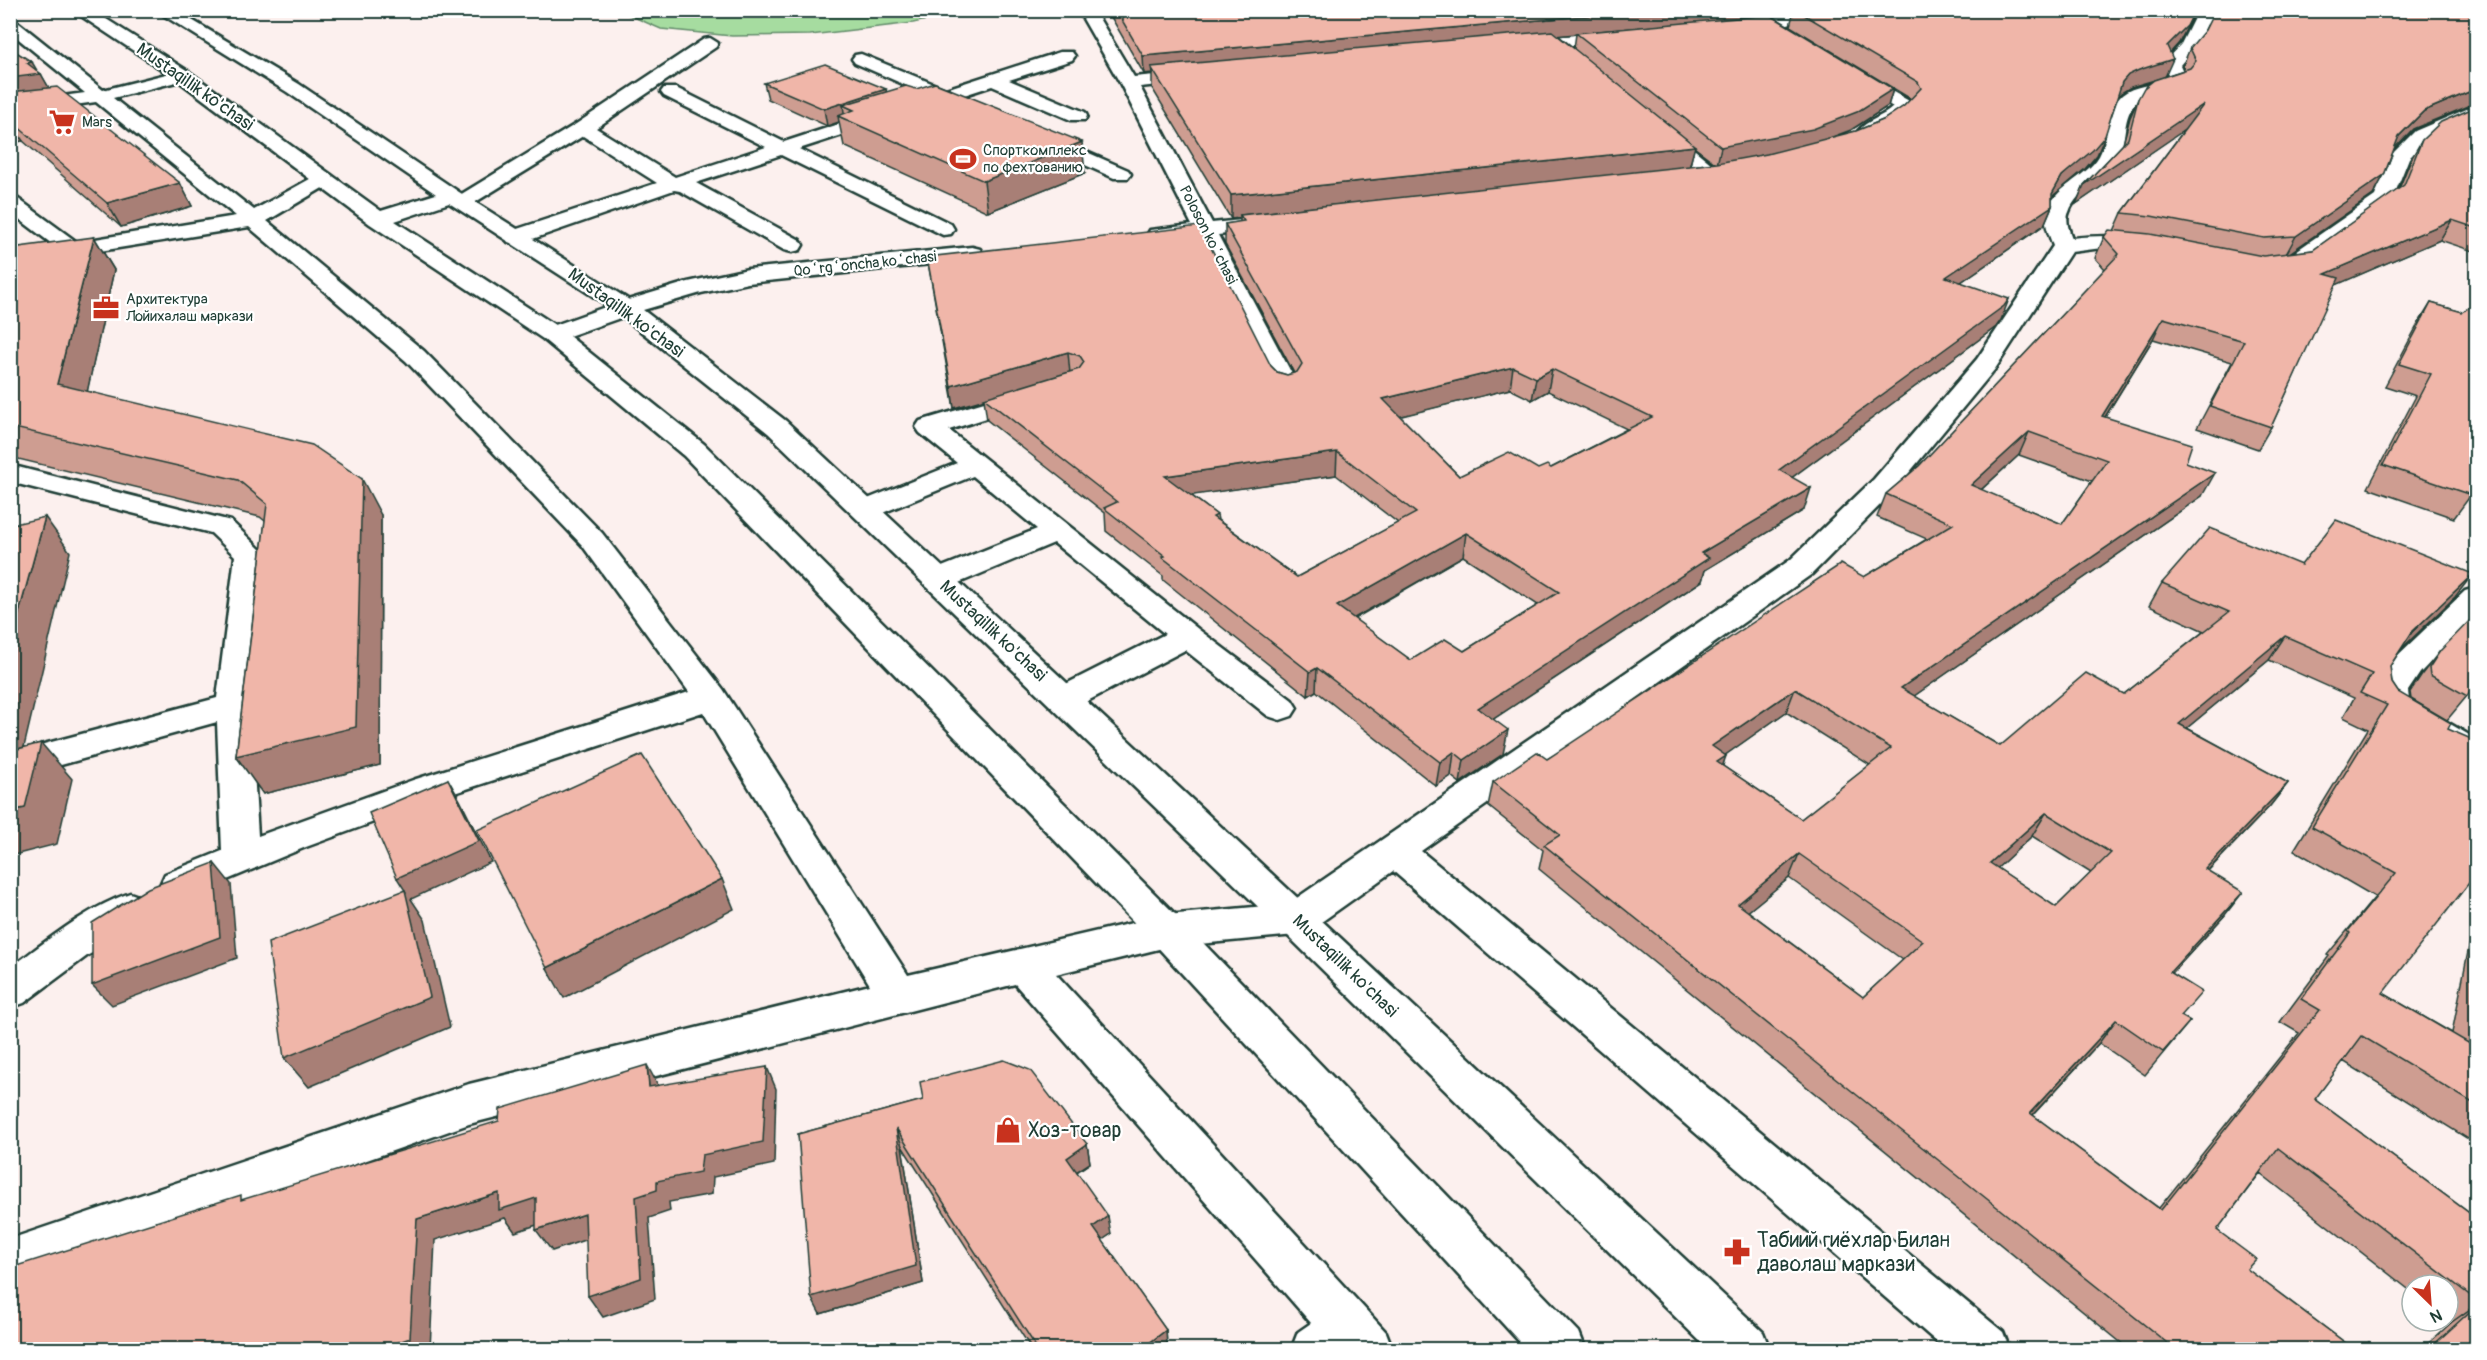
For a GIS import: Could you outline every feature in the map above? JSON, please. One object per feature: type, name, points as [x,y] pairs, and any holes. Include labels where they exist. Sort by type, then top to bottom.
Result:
[{"type":"street","name":"Mustaqillik ko'chasi","points":[[80,10],[182,75],[378,219],[552,333],[694,450],[1167,932],[1561,1350]]},
{"type":"street","name":"Mustaqillik ko'chasi","points":[[163,10],[293,88],[457,199],[626,308],[777,428],[1296,919],[1745,1350]]},
{"type":"street","name":"Poloson koʻchasi","points":[[1086,10],[1129,83],[1286,387]]},
{"type":"street","points":[[1713,28],[1770,22],[1806,15],[1815,10]]},
{"type":"street","points":[[2064,246],[2058,230],[2057,215],[2064,201],[2108,158],[2123,105],[2140,92],[2171,85],[2177,78],[2171,64],[2188,46],[2200,21],[2236,10]]},
{"type":"street","points":[[1770,22],[1799,40]]},
{"type":"street","points":[[13,26],[253,220],[415,356],[592,539],[711,697],[898,994]]},
{"type":"street","points":[[1505,46],[1632,35]]},
{"type":"street","points":[[1552,42],[1570,56]]},
{"type":"street","points":[[378,219],[457,199],[583,128],[710,43]]},
{"type":"street","points":[[516,237],[1066,56]]},
{"type":"street","points":[[861,59],[968,106]]},
{"type":"street","points":[[1837,64],[1904,106],[1893,117],[1854,138]]},
{"type":"street","points":[[10,109],[100,96],[182,75]]},
{"type":"street","points":[[1129,83],[1212,75]]},
{"type":"street","points":[[993,80],[1078,116]]},
{"type":"street","points":[[670,92],[943,229]]},
{"type":"street","points":[[2253,267],[2292,264],[2384,200],[2400,156],[2422,135],[2476,111]]},
{"type":"street","points":[[1641,115],[1712,174]]},
{"type":"street","points":[[583,128],[674,184],[686,186],[792,245]]},
{"type":"street","points":[[1023,130],[1121,174]]},
{"type":"street","points":[[1688,177],[1735,170]]},
{"type":"street","points":[[11,267],[73,249],[253,220],[324,179]]},
{"type":"street","points":[[10,202],[73,249]]},
{"type":"street","points":[[1135,237],[1288,221]]},
{"type":"street","points":[[10,1263],[469,1104],[898,994],[1167,932],[1296,919],[1396,852],[1461,802],[1801,567],[1884,485],[1986,364],[2064,246],[2102,241],[2163,250]]},
{"type":"street","name":"Qoʻrgʻoncha koʻchasi","points":[[552,333],[704,285],[748,276],[994,251]]},
{"type":"street","points":[[1049,390],[929,427],[1187,636],[1280,708]]},
{"type":"street","points":[[865,510],[977,465]]},
{"type":"street","points":[[10,473],[220,527],[250,554],[233,706],[241,859]]},
{"type":"street","points":[[938,580],[1058,531]]},
{"type":"street","points":[[2476,598],[2408,665],[2391,691],[2393,706],[2476,755]]},
{"type":"street","points":[[1064,699],[1187,636]]},
{"type":"street","points":[[10,991],[73,944],[151,896],[293,837],[426,789],[711,697]]},
{"type":"street","points":[[10,766],[233,706]]},
{"type":"street","points":[[1396,852],[1985,1350]]},
{"type":"street","points":[[10,962],[73,944]]},
{"type":"street","points":[[1023,965],[1344,1342]]},
{"type":"green space","points":[[620,11],[967,11],[913,23],[810,35],[732,36],[661,29]]},
{"type":"building","points":[[1116,10],[1650,10],[1143,56]]},
{"type":"building","points":[[1796,10],[2195,10],[2187,26],[2167,46],[2173,59],[2139,70],[2128,75],[2122,82],[2105,136],[2093,150],[2062,176],[2052,194],[2052,206],[1946,277],[2009,299],[2004,306],[1779,470],[1811,488],[1701,553],[1709,558],[1478,708],[1508,730],[1464,760],[1454,752],[1440,762],[1317,668],[1310,672],[1162,557],[1165,556],[1104,508],[1117,502],[984,398],[1079,369],[1084,362],[1080,356],[1068,352],[951,386],[927,257],[1200,226],[1271,366],[1277,372],[1287,375],[1297,372],[1302,364],[1225,224],[1244,221],[1240,215],[1717,163],[1767,154],[1856,131],[1883,120],[1904,106],[1921,88],[1918,82]],"holes":[[[1513,367],[1536,378],[1552,369],[1652,417],[1551,468],[1547,465],[1538,469],[1509,452],[1459,476],[1383,399]],[[1337,452],[1416,513],[1297,577],[1213,517],[1217,515],[1165,476]],[[1466,533],[1559,592],[1464,651],[1445,639],[1411,660],[1337,606]]]},
{"type":"building","points":[[2215,10],[2476,10],[2476,89],[2424,111],[2399,136],[2384,175],[2296,236],[2264,238],[2151,216],[2122,213],[2204,104],[2084,185],[2128,139],[2138,99],[2144,88],[2154,80],[2190,68],[2196,61],[2190,48],[2205,30]]},
{"type":"building","points":[[1770,15],[1893,89],[1857,112],[1813,129],[1721,147],[1576,33]]},
{"type":"building","points":[[1552,31],[1695,146],[1231,195],[1151,67]]},
{"type":"building","points":[[10,48],[32,62],[27,63],[41,74],[10,78]]},
{"type":"building","points":[[825,64],[886,89],[824,109],[764,83]]},
{"type":"building","points":[[935,83],[1082,142],[984,181],[838,116],[854,110],[843,105],[906,86],[916,89]]},
{"type":"building","points":[[57,87],[180,183],[107,203],[10,120],[10,92]]},
{"type":"building","points":[[2476,107],[2476,228],[2452,220],[2325,274],[2339,278],[2271,427],[2210,406],[2244,341],[2163,318],[2102,416],[2192,444],[2186,462],[2215,473],[1901,688],[2000,746],[2086,673],[2124,694],[2229,612],[2162,583],[2210,528],[2301,565],[2336,520],[2473,574],[2412,632],[2390,666],[2392,683],[2398,692],[2451,723],[2448,729],[2476,741],[2476,874],[2383,993],[2470,1044],[2476,1008],[2476,1105],[2362,1036],[2315,1099],[2476,1218],[2476,1300],[2460,1288],[2460,1273],[2441,1273],[2278,1148],[2217,1230],[2256,1259],[2247,1269],[2355,1350],[2176,1350],[1544,845],[1560,835],[1493,782],[1537,752],[1547,759],[1841,564],[1864,577],[1953,524],[1886,494],[1919,466],[2119,254],[2104,237],[2109,230],[2150,234],[2263,256],[2313,250],[2404,185],[2422,140],[2441,122]],"holes":[[[2029,432],[2107,460],[2062,524],[1971,485]],[[2285,636],[2372,674],[2360,693],[2387,705],[2312,827],[2396,873],[2348,931],[2350,933],[2301,999],[2320,1010],[2161,1210],[2030,1113],[2116,1020],[2163,1052],[2190,1021],[2181,1016],[2202,992],[2170,972],[2243,892],[2205,869],[2288,783],[2179,724]],[[1795,689],[1891,748],[1801,819],[1717,762],[1726,756],[1712,746]],[[2046,813],[2111,853],[2056,907],[1990,863]],[[1799,854],[1923,941],[1863,997],[1738,904]]]},
{"type":"building","points":[[94,237],[57,384],[312,445],[362,479],[356,727],[236,756],[267,504],[238,480],[10,427],[10,264],[19,247]]},
{"type":"building","points":[[2431,303],[2462,312],[2476,303],[2476,485],[2471,495],[2383,465],[2431,374],[2399,364]]},
{"type":"building","points":[[45,517],[10,646],[10,525]]},
{"type":"building","points":[[2476,614],[2476,680],[2467,696],[2430,675],[2429,668],[2440,651]]},
{"type":"building","points":[[41,743],[25,808],[10,811],[10,751]]},
{"type":"building","points":[[642,755],[722,879],[547,968],[477,830]]},
{"type":"building","points":[[448,779],[479,841],[397,878],[369,813]]},
{"type":"building","points":[[214,863],[220,937],[92,985],[92,923],[148,888]]},
{"type":"building","points":[[405,890],[430,997],[284,1058],[268,943]]},
{"type":"building","points":[[1004,1060],[1030,1070],[1087,1144],[1067,1158],[1108,1216],[1093,1227],[1166,1330],[1140,1350],[1038,1350],[896,1128],[916,1266],[811,1297],[798,1134],[923,1100],[920,1082]]},
{"type":"building","points":[[647,1065],[649,1087],[767,1067],[763,1142],[702,1155],[700,1172],[657,1181],[657,1190],[636,1197],[641,1278],[588,1296],[585,1214],[536,1230],[536,1198],[499,1210],[499,1193],[417,1219],[410,1338],[377,1350],[10,1350],[10,1268],[241,1195],[241,1200],[499,1121],[500,1109]]},
{"type":"building","points":[[2476,1306],[2476,1350],[2428,1350],[2447,1333],[2460,1333],[2460,1321]]},
{"type":"building","points":[[2369,1342],[2379,1350],[2364,1350]]},
{"type":"place","name":"Mars","points":[[62,122]]},
{"type":"place","name":"Спорткомплекс по фехтованию","points":[[963,159]]},
{"type":"place","name":"Архитектура Лойихалаш маркази","points":[[106,308]]},
{"type":"place","name":"Хоз-товар","points":[[1008,1130]]},
{"type":"place","name":"Табиий гиёхлар Билан даволаш маркази","points":[[1737,1252]]}]
